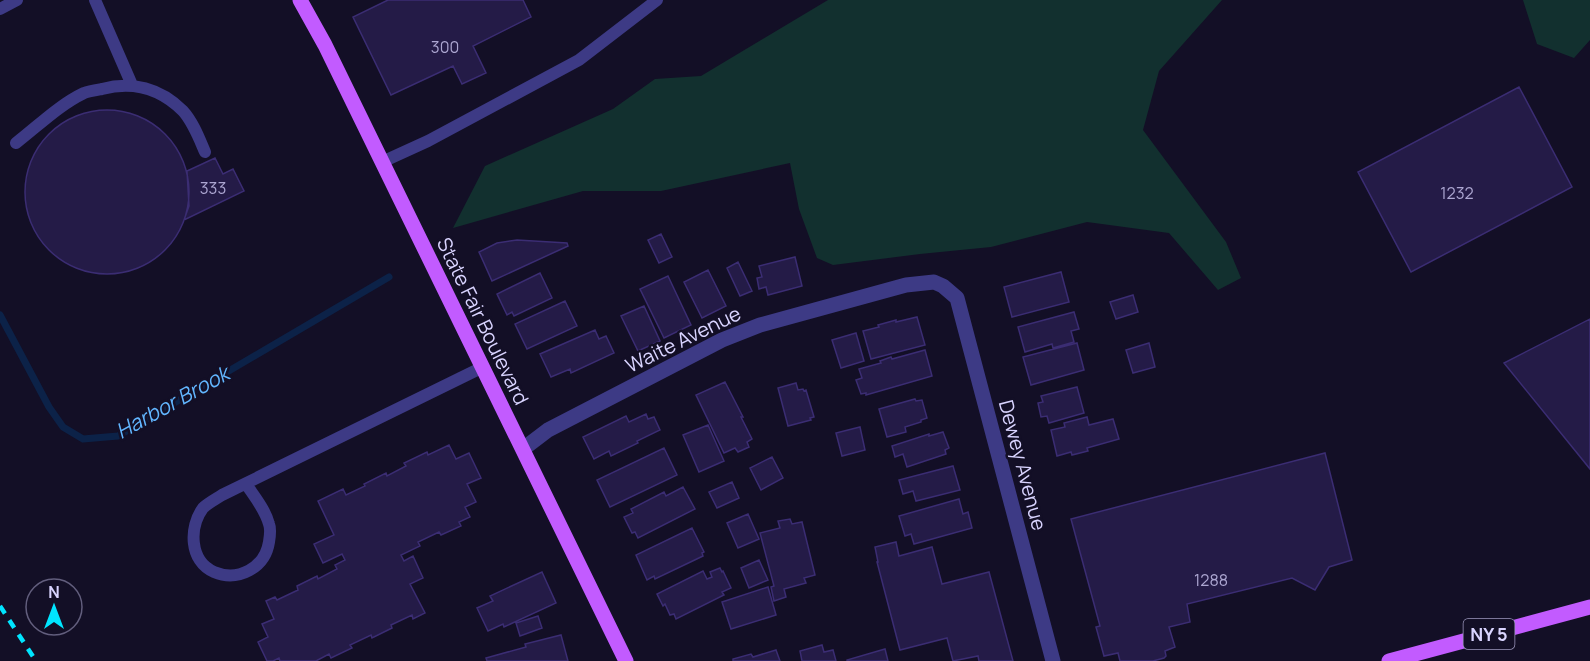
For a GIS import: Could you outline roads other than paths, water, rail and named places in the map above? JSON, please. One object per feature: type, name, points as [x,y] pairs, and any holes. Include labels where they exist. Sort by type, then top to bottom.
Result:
[{"type":"main road","name":"State Fair Boulevard","points":[[300,0],[325,45],[626,661]]},
{"type":"main road","name":"NY 5","points":[[1389,661],[1590,607]]},
{"type":"street","name":"Waite Avenue","points":[[523,449],[548,430],[722,340],[760,325],[906,285],[934,282],[943,286]]},
{"type":"street","name":"Dewey Avenue","points":[[943,286],[957,298],[1053,661]]},
{"type":"lane","points":[[0,9],[17,0]]},
{"type":"lane","points":[[95,0],[132,85]]},
{"type":"lane","points":[[382,162],[428,141],[579,60],[657,0]]},
{"type":"lane","points":[[16,143],[57,110],[85,93],[113,86],[132,85],[160,93],[183,111],[205,152]]},
{"type":"lane","points":[[246,484],[265,513],[270,526],[268,549],[262,561],[242,574],[227,575],[213,572],[203,564],[195,551],[193,536],[196,520],[204,507],[222,495],[483,367]]},
{"type":"waterway","name":"Harbor Brook","points":[[0,315],[49,407],[63,427],[83,439],[118,436],[389,277]]},
{"type":"railway","points":[[0,606],[36,661]]}]
